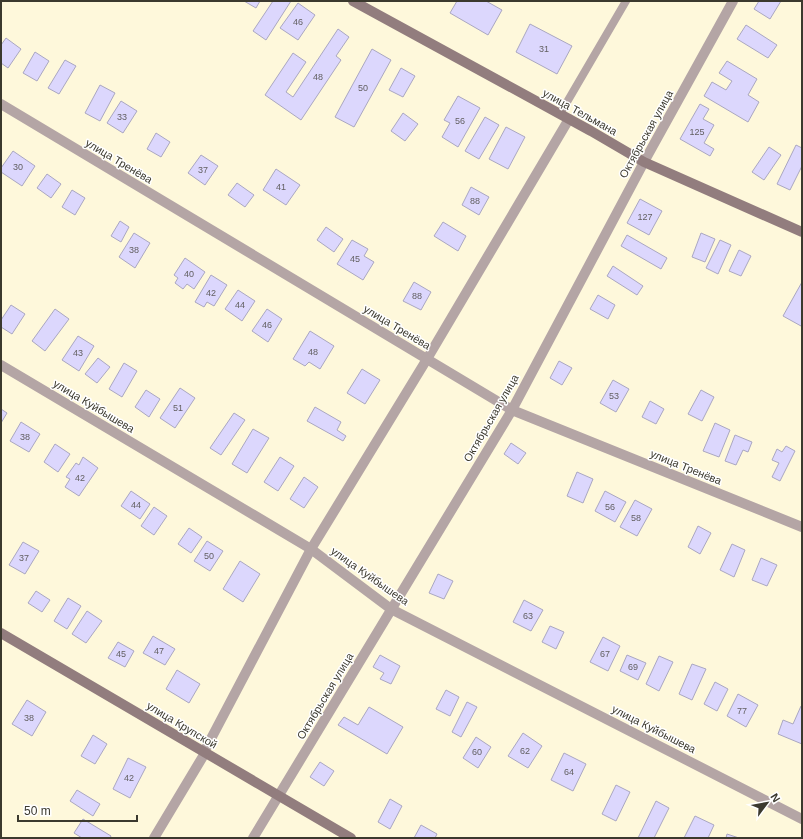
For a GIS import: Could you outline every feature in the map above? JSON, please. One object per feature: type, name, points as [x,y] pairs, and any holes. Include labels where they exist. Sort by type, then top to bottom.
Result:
[{"type":"street","name":"улица Тельмана","points":[[353,1],[564,116],[644,162],[802,232]]},
{"type":"street","name":"Октябрьская улица","points":[[253,838],[512,410],[644,162],[733,1]]},
{"type":"street","name":"улица Тренёва","points":[[1,104],[512,410],[802,527]]},
{"type":"street","points":[[154,838],[204,753],[311,549],[427,359],[564,116]]},
{"type":"street","name":"улица Куйбышева","points":[[1,365],[311,549],[391,609],[802,818]]},
{"type":"street","name":"улица Крупской","points":[[1,632],[204,753],[351,838]]},
{"type":"lane","points":[[564,116],[626,1]]},
{"type":"building","points":[[244,1],[260,1],[256,8]]},
{"type":"building","points":[[273,1],[291,1],[266,40],[253,31]]},
{"type":"building","points":[[457,1],[486,1],[502,10],[488,35],[450,13]]},
{"type":"building","points":[[759,1],[781,1],[770,19],[754,9]]},
{"type":"building","points":[[298,3],[315,15],[298,40],[280,28]]},
{"type":"building","points":[[530,24],[572,46],[557,74],[516,52]]},
{"type":"building","points":[[746,25],[777,45],[768,58],[737,39]]},
{"type":"building","points":[[338,29],[349,37],[336,56],[341,60],[301,120],[265,95],[293,53],[306,62],[286,92],[293,97]]},
{"type":"building","points":[[6,38],[21,49],[8,68],[1,63],[1,45]]},
{"type":"building","points":[[372,49],[391,60],[354,127],[335,117]]},
{"type":"building","points":[[35,52],[49,61],[37,81],[23,73]]},
{"type":"building","points":[[65,60],[76,66],[59,94],[48,88]]},
{"type":"building","points":[[727,61],[757,79],[748,95],[759,102],[748,122],[704,96],[712,82],[726,90],[732,81],[719,73]]},
{"type":"building","points":[[401,68],[415,76],[403,97],[389,90]]},
{"type":"building","points":[[100,85],[115,93],[100,121],[85,113]]},
{"type":"building","points":[[458,96],[480,108],[458,147],[442,137],[450,123],[444,120]]},
{"type":"building","points":[[121,101],[137,111],[123,133],[107,123]]},
{"type":"building","points":[[700,104],[709,109],[703,119],[714,125],[704,143],[714,149],[710,156],[680,139]]},
{"type":"building","points":[[403,113],[418,124],[405,141],[391,131]]},
{"type":"building","points":[[485,117],[499,125],[479,159],[465,151]]},
{"type":"building","points":[[506,127],[525,137],[508,169],[489,159]]},
{"type":"building","points":[[156,133],[170,142],[161,157],[147,149]]},
{"type":"building","points":[[796,145],[802,148],[802,166],[790,190],[777,184]]},
{"type":"building","points":[[769,147],[781,155],[764,180],[752,172]]},
{"type":"building","points":[[13,151],[35,166],[22,186],[1,172],[1,168]]},
{"type":"building","points":[[201,155],[218,166],[205,185],[188,173]]},
{"type":"building","points":[[276,169],[300,185],[286,205],[263,190]]},
{"type":"building","points":[[47,174],[61,184],[51,198],[37,188]]},
{"type":"building","points":[[237,183],[254,195],[245,207],[228,195]]},
{"type":"building","points":[[471,187],[489,197],[479,215],[462,205]]},
{"type":"building","points":[[72,190],[85,198],[75,215],[62,207]]},
{"type":"building","points":[[640,199],[662,211],[649,235],[627,223]]},
{"type":"building","points":[[120,221],[129,227],[121,242],[111,236]]},
{"type":"building","points":[[443,222],[466,236],[458,251],[434,236]]},
{"type":"building","points":[[326,227],[343,239],[334,252],[317,240]]},
{"type":"building","points":[[134,233],[150,243],[135,268],[119,257]]},
{"type":"building","points":[[701,233],[715,239],[705,262],[692,257]]},
{"type":"building","points":[[627,235],[667,258],[661,269],[621,246]]},
{"type":"building","points":[[352,240],[368,249],[364,256],[374,262],[363,280],[337,264]]},
{"type":"building","points":[[720,240],[731,245],[718,274],[706,268]]},
{"type":"building","points":[[739,250],[751,256],[741,276],[729,271]]},
{"type":"building","points":[[185,258],[205,272],[194,289],[187,284],[183,289],[175,283],[178,278],[174,275]]},
{"type":"building","points":[[613,266],[643,286],[637,295],[607,276]]},
{"type":"building","points":[[211,275],[227,285],[214,306],[207,302],[204,307],[195,302]]},
{"type":"building","points":[[414,282],[431,292],[421,310],[403,301]]},
{"type":"building","points":[[802,282],[802,324],[801,326],[783,316]]},
{"type":"building","points":[[238,290],[255,301],[242,321],[225,309]]},
{"type":"building","points":[[598,295],[615,305],[608,319],[590,309]]},
{"type":"building","points":[[11,305],[25,314],[12,334],[1,327],[1,320]]},
{"type":"building","points":[[55,309],[69,319],[45,351],[32,341]]},
{"type":"building","points":[[267,309],[282,319],[268,342],[252,331]]},
{"type":"building","points":[[310,331],[334,346],[320,369],[309,362],[305,366],[293,359]]},
{"type":"building","points":[[78,336],[94,346],[79,371],[62,360]]},
{"type":"building","points":[[98,358],[110,367],[97,383],[85,374]]},
{"type":"building","points":[[559,361],[572,368],[562,385],[550,378]]},
{"type":"building","points":[[124,363],[137,371],[122,397],[109,389]]},
{"type":"building","points":[[362,369],[380,380],[365,404],[347,393]]},
{"type":"building","points":[[613,380],[629,389],[616,412],[600,403]]},
{"type":"building","points":[[180,388],[195,398],[175,428],[160,418]]},
{"type":"building","points":[[146,390],[160,399],[149,417],[135,407]]},
{"type":"building","points":[[701,390],[714,397],[702,421],[688,414]]},
{"type":"building","points":[[650,401],[664,409],[656,424],[642,417]]},
{"type":"building","points":[[315,407],[341,422],[337,430],[346,436],[343,441],[307,421]]},
{"type":"building","points":[[1,409],[7,413],[1,423]]},
{"type":"building","points":[[234,413],[245,420],[221,455],[210,448]]},
{"type":"building","points":[[21,422],[40,434],[29,452],[10,441]]},
{"type":"building","points":[[715,423],[730,430],[719,457],[703,451]]},
{"type":"building","points":[[253,429],[269,438],[247,473],[232,464]]},
{"type":"building","points":[[735,435],[752,442],[748,452],[743,450],[736,465],[725,461]]},
{"type":"building","points":[[511,443],[526,453],[518,464],[504,454]]},
{"type":"building","points":[[55,444],[70,454],[58,472],[44,462]]},
{"type":"building","points":[[786,446],[795,451],[780,481],[772,477],[779,463],[772,460],[777,449],[782,452]]},
{"type":"building","points":[[83,457],[98,468],[79,496],[65,487],[70,479],[66,477],[76,463],[79,465]]},
{"type":"building","points":[[280,457],[294,466],[278,491],[264,482]]},
{"type":"building","points":[[577,472],[593,479],[583,503],[567,496]]},
{"type":"building","points":[[304,477],[318,487],[304,508],[290,499]]},
{"type":"building","points":[[131,491],[150,504],[140,519],[121,506]]},
{"type":"building","points":[[605,491],[626,502],[615,522],[595,511]]},
{"type":"building","points":[[635,500],[652,509],[637,536],[620,527]]},
{"type":"building","points":[[154,507],[167,516],[154,535],[141,526]]},
{"type":"building","points":[[698,526],[711,533],[700,554],[688,547]]},
{"type":"building","points":[[189,528],[202,537],[191,553],[178,544]]},
{"type":"building","points":[[207,541],[223,551],[210,571],[194,561]]},
{"type":"building","points":[[23,542],[39,551],[25,574],[9,565]]},
{"type":"building","points":[[732,544],[745,550],[734,577],[720,570]]},
{"type":"building","points":[[761,558],[777,565],[767,586],[752,580]]},
{"type":"building","points":[[240,561],[260,574],[243,602],[223,589]]},
{"type":"building","points":[[438,574],[453,581],[444,599],[429,593]]},
{"type":"building","points":[[36,591],[50,600],[42,612],[28,603]]},
{"type":"building","points":[[68,598],[81,606],[67,629],[54,621]]},
{"type":"building","points":[[524,600],[543,610],[531,631],[513,622]]},
{"type":"building","points":[[87,611],[102,621],[86,643],[72,634]]},
{"type":"building","points":[[550,626],[564,632],[556,649],[542,642]]},
{"type":"building","points":[[153,636],[175,649],[165,665],[143,653]]},
{"type":"building","points":[[603,637],[620,646],[608,671],[590,662]]},
{"type":"building","points":[[118,642],[134,651],[125,667],[108,658]]},
{"type":"building","points":[[380,655],[400,666],[391,684],[380,679],[384,673],[373,667]]},
{"type":"building","points":[[627,655],[646,663],[638,680],[620,671]]},
{"type":"building","points":[[659,656],[673,662],[659,691],[646,684]]},
{"type":"building","points":[[692,664],[706,669],[692,700],[679,694]]},
{"type":"building","points":[[177,670],[200,684],[189,703],[166,689]]},
{"type":"building","points":[[715,682],[728,689],[717,711],[704,704]]},
{"type":"building","points":[[446,690],[459,697],[450,716],[436,709]]},
{"type":"building","points":[[738,694],[758,705],[746,727],[727,716]]},
{"type":"building","points":[[27,700],[46,712],[32,736],[12,724]]},
{"type":"building","points":[[467,702],[477,707],[461,737],[452,732]]},
{"type":"building","points":[[801,706],[802,744],[778,734],[783,720],[793,724]]},
{"type":"building","points":[[369,707],[403,727],[387,754],[338,725],[344,717],[358,725]]},
{"type":"building","points":[[523,733],[542,746],[528,768],[508,756]]},
{"type":"building","points":[[93,735],[107,744],[95,764],[81,756]]},
{"type":"building","points":[[476,737],[491,747],[478,768],[463,758]]},
{"type":"building","points":[[564,753],[586,764],[573,791],[551,780]]},
{"type":"building","points":[[128,758],[146,767],[130,798],[113,789]]},
{"type":"building","points":[[320,762],[334,771],[324,786],[310,777]]},
{"type":"building","points":[[616,785],[630,792],[616,821],[602,814]]},
{"type":"building","points":[[77,790],[100,804],[93,816],[70,801]]},
{"type":"building","points":[[390,799],[402,806],[390,829],[378,822]]},
{"type":"building","points":[[656,801],[669,808],[654,838],[638,838]]},
{"type":"building","points":[[695,816],[714,825],[708,838],[684,838]]},
{"type":"building","points":[[83,819],[111,836],[110,838],[82,838],[74,833]]},
{"type":"building","points":[[421,825],[437,834],[435,838],[414,838]]},
{"type":"building","points":[[727,834],[739,838],[726,838]]}]
